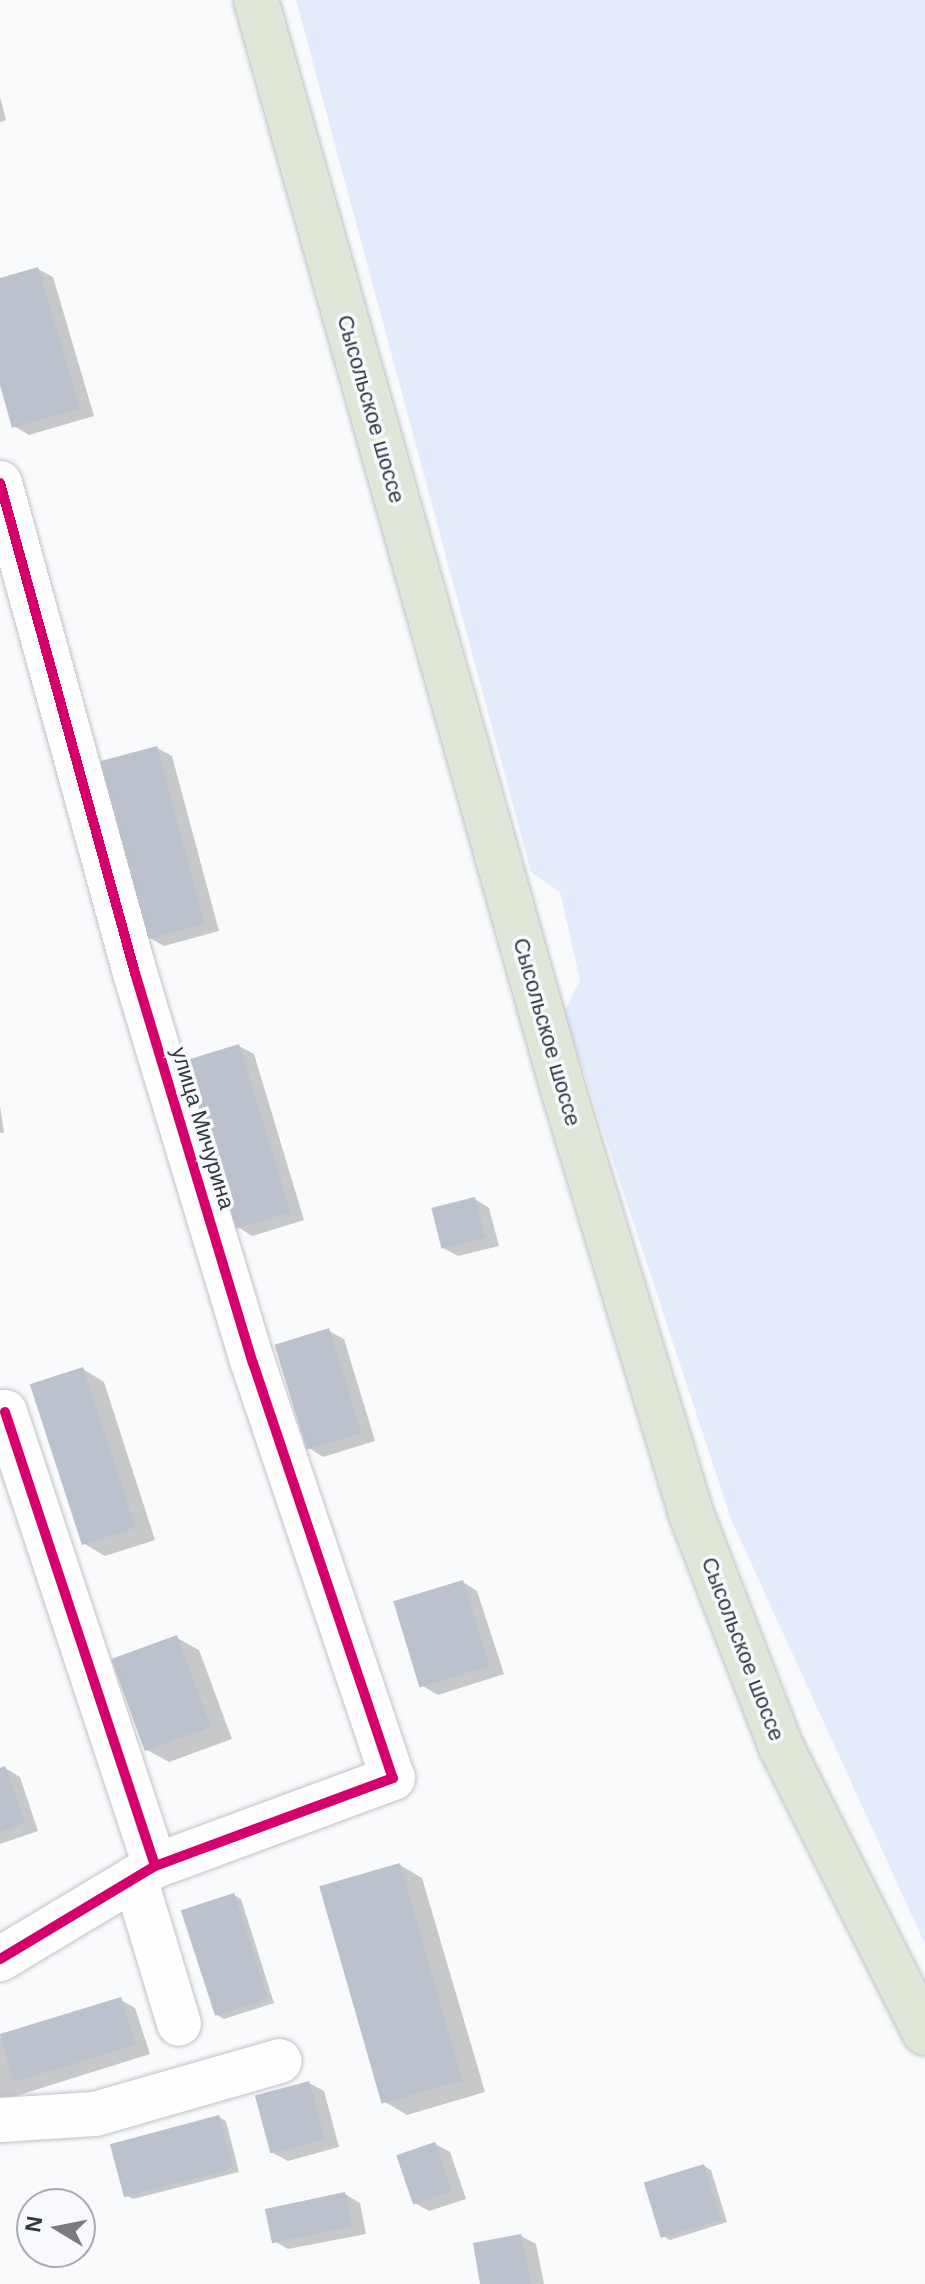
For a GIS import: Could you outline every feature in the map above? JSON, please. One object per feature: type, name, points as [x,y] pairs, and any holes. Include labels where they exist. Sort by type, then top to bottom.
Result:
[{"type":"highway","name":"Сысольское шоссе","points":[[256,0],[562,1086],[690,1511],[781,1747],[925,2033]]},
{"type":"street","name":"улица Мичурина","points":[[0,483],[135,973],[249,1348],[393,1778],[145,1872]]},
{"type":"street","points":[[5,1412],[145,1872],[179,2024]]},
{"type":"street","points":[[0,1959],[145,1872]]},
{"type":"street","points":[[0,2120],[95,2114],[280,2061]]},
{"type":"shaded area","points":[[296,0],[925,0],[925,1944],[731,1519],[564,1012],[580,980],[560,892],[531,872]]},
{"type":"building","points":[[38,267],[80,408],[12,428],[0,385],[0,278]]},
{"type":"building","points":[[157,746],[205,924],[148,939],[100,761]]},
{"type":"building","points":[[239,1044],[290,1212],[236,1229],[184,1061]]},
{"type":"building","points":[[475,1197],[485,1238],[441,1249],[431,1208]]},
{"type":"building","points":[[329,1328],[361,1433],[307,1450],[274,1345]]},
{"type":"building","points":[[83,1367],[135,1528],[82,1545],[30,1384]]},
{"type":"building","points":[[463,1580],[489,1666],[420,1687],[393,1601]]},
{"type":"building","points":[[177,1635],[211,1727],[145,1751],[111,1659]]},
{"type":"building","points":[[5,1766],[25,1823],[0,1832],[0,1768]]},
{"type":"building","points":[[400,1863],[462,2080],[382,2103],[319,1886]]},
{"type":"building","points":[[234,1893],[268,1999],[215,2016],[181,1910]]},
{"type":"building","points":[[121,1997],[136,2045],[14,2082],[0,2034]]},
{"type":"building","points":[[309,2081],[325,2139],[270,2153],[255,2095]]},
{"type":"building","points":[[219,2115],[233,2168],[124,2197],[110,2144]]},
{"type":"building","points":[[435,2142],[452,2191],[413,2205],[396,2155]]},
{"type":"building","points":[[704,2164],[721,2219],[661,2238],[644,2182]]},
{"type":"building","points":[[345,2192],[352,2226],[272,2243],[265,2209]]},
{"type":"building","points":[[521,2234],[531,2284],[480,2284],[473,2243]]},
{"type":"cycle path","points":[[0,483],[135,973],[253,1363],[393,1778],[155,1866],[0,1959]]},
{"type":"cycle path","points":[[5,1412],[155,1866]]}]
